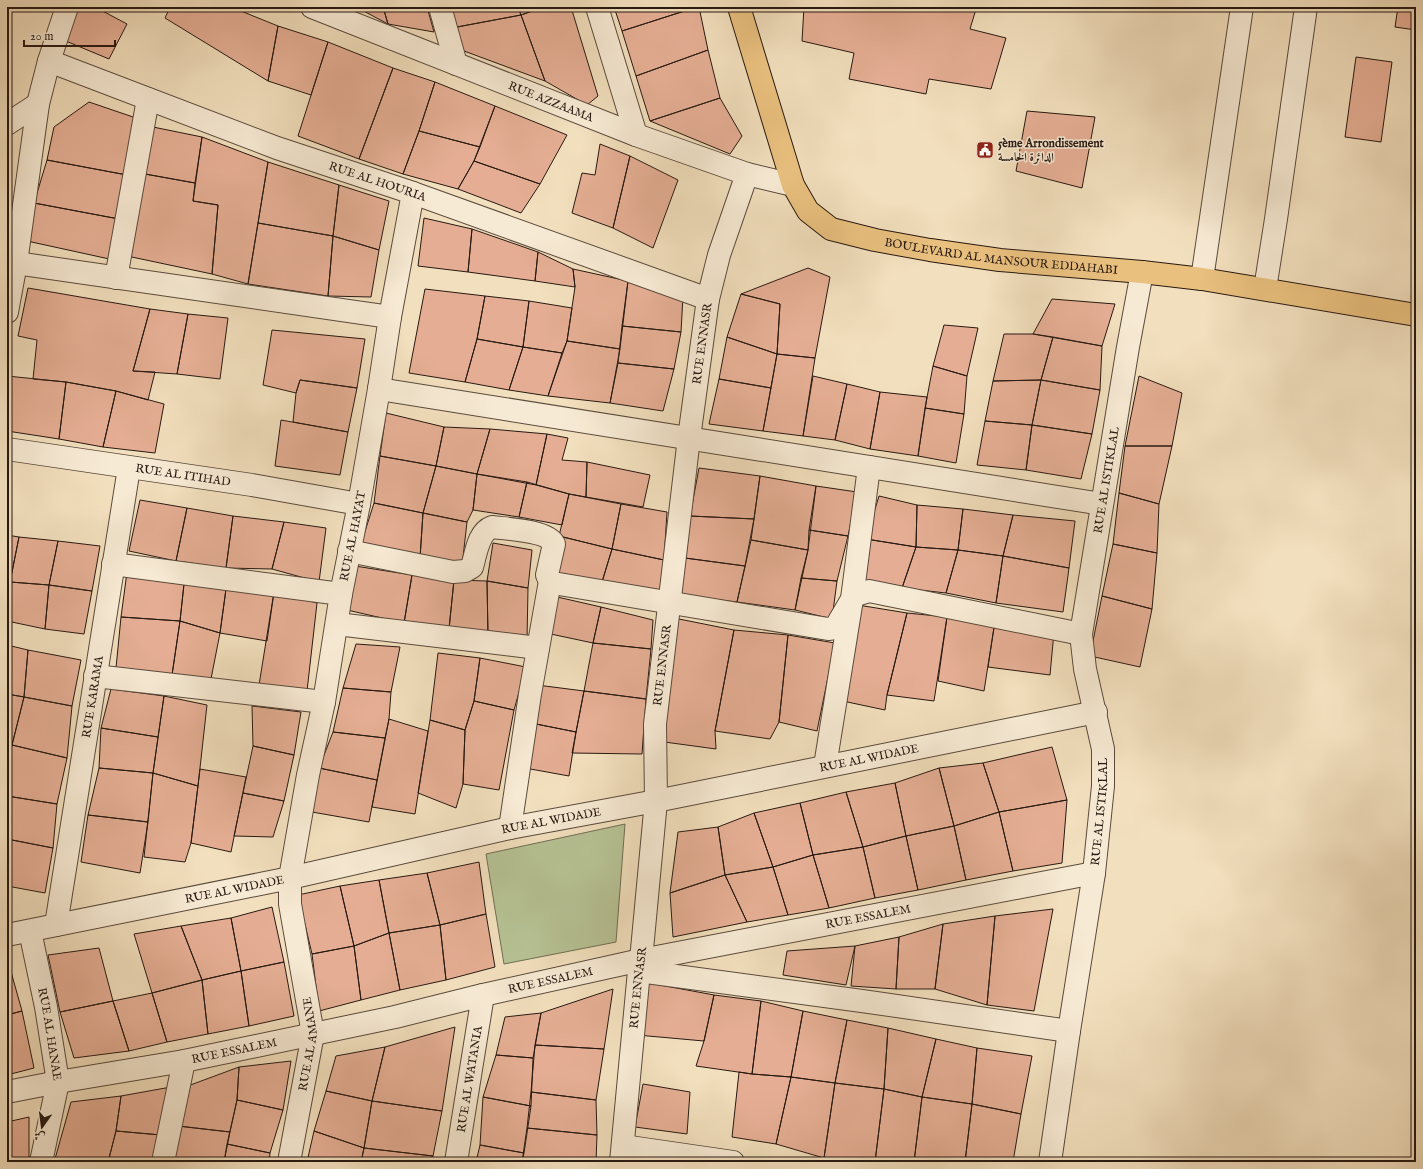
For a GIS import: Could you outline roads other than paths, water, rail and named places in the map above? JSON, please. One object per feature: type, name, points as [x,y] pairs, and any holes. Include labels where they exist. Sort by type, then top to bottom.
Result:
[{"type":"main road","name":"BOULEVARD AL MANSOUR EDDAHABI","points":[[739,7],[793,185],[808,211],[831,229],[882,241],[953,254],[1000,260],[1142,272],[1202,280],[1416,315]]},
{"type":"street","points":[[7,312],[16,263],[38,104],[49,61],[67,7]]},
{"type":"street","name":"RUE AZZAAMA","points":[[312,7],[636,135],[747,174],[793,185]]},
{"type":"street","points":[[440,7],[456,64]]},
{"type":"street","points":[[598,7],[636,135]]},
{"type":"street","points":[[1202,280],[1242,7]]},
{"type":"street","points":[[1265,290],[1306,7]]},
{"type":"street","name":"RUE AL HOURIA","points":[[49,61],[278,148],[413,193],[708,299]]},
{"type":"street","points":[[116,278],[148,99]]},
{"type":"street","points":[[7,124],[38,104]]},
{"type":"street","name":"RUE ENNASR","points":[[622,1154],[656,801],[655,724],[689,438],[708,299],[719,255],[747,174]]},
{"type":"street","name":"RUE AL HAYAT","points":[[290,878],[308,775],[324,702],[379,389],[390,317],[413,193]]},
{"type":"street","points":[[16,263],[390,317]]},
{"type":"street","name":"RUE AL ISTIKLAL","points":[[1050,1162],[1068,1031],[1094,873],[1103,786],[1103,748],[1085,669],[1081,634],[1128,347],[1142,272]]},
{"type":"street","points":[[379,389],[1102,504]]},
{"type":"street","name":"RUE AL ITIHAD","points":[[7,450],[252,485],[359,504]]},
{"type":"street","points":[[825,766],[852,599],[869,467]]},
{"type":"street","name":"RUE KARAMA","points":[[56,925],[129,468]]},
{"type":"street","points":[[350,551],[453,572],[460,572],[472,567],[481,538],[486,529],[492,527],[539,534],[550,538],[554,544],[547,575],[550,581],[510,828]]},
{"type":"street","points":[[113,564],[342,594]]},
{"type":"street","points":[[550,581],[553,583],[828,629],[835,628],[856,594],[869,591],[1081,634]]},
{"type":"street","points":[[337,624],[538,648]]},
{"type":"street","points":[[96,676],[324,702]]},
{"type":"street","name":"RUE AL WIDADE","points":[[7,935],[290,878],[510,828],[656,801],[1096,712]]},
{"type":"street","name":"RUE ESSALEM","points":[[7,1092],[184,1061],[313,1034],[483,995],[640,966],[1094,873]]},
{"type":"street","name":"RUE AL AMANE","points":[[289,1162],[313,1034],[290,904],[290,878]]},
{"type":"street","name":"RUE AL HANAE","points":[[30,931],[46,1007],[58,1082],[41,1162]]},
{"type":"street","points":[[640,966],[862,1001],[1068,1031]]},
{"type":"street","name":"RUE AL WATANIA","points":[[456,1162],[483,995]]},
{"type":"street","points":[[163,1162],[184,1061]]},
{"type":"street","points":[[622,1154],[733,1162]]},
{"type":"place","name":"5ème Arrondissement الدائرة الخامسة","points":[[985,150]]}]
